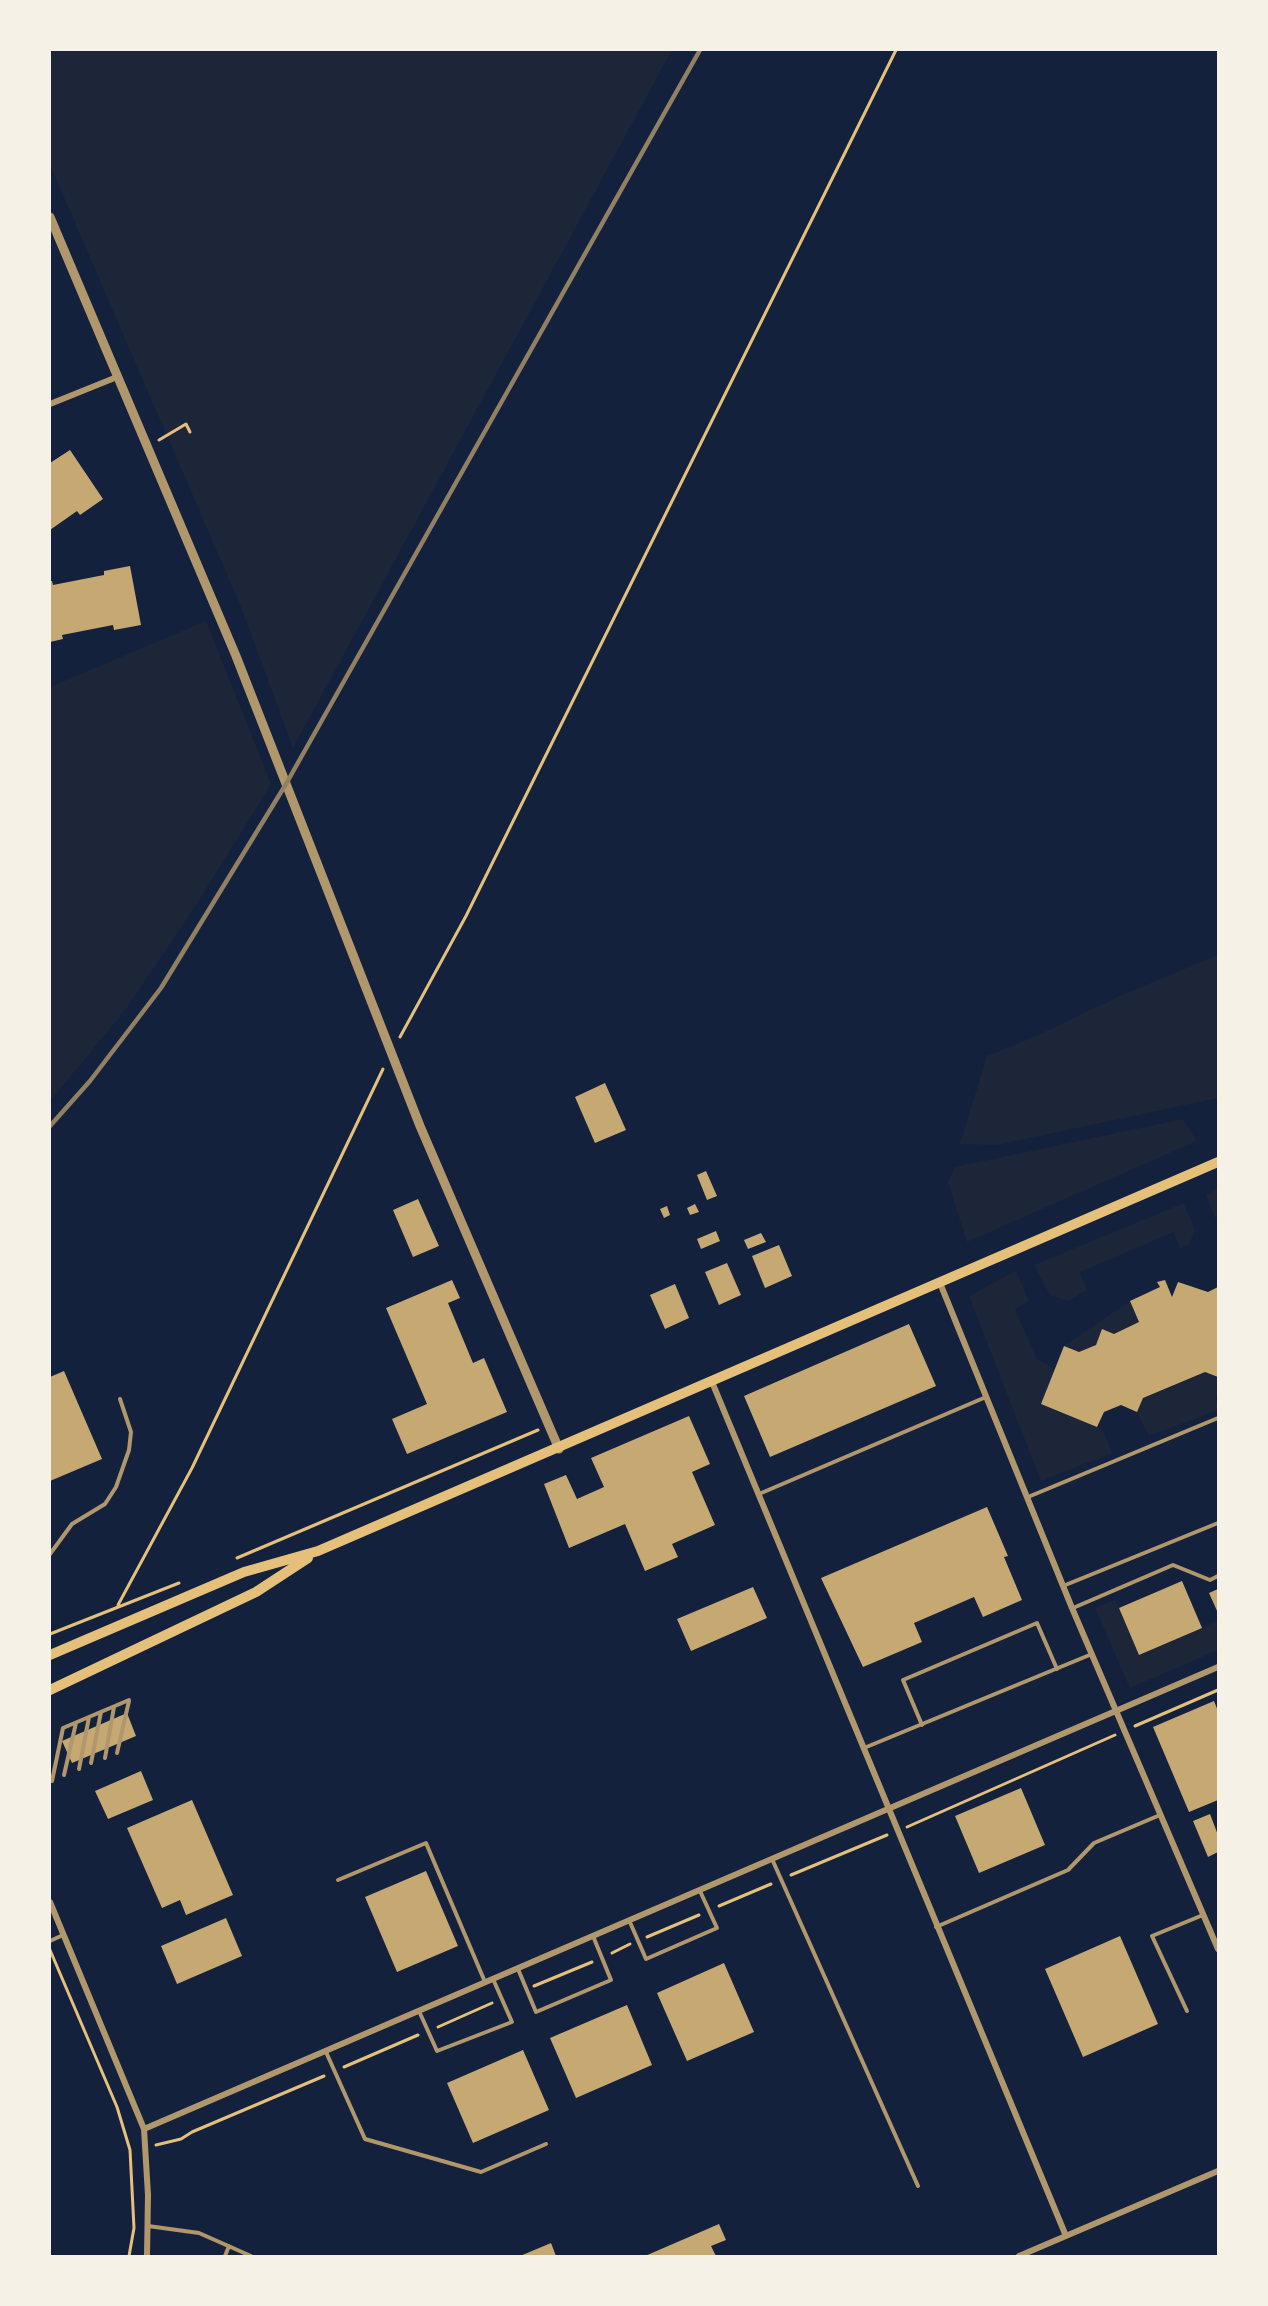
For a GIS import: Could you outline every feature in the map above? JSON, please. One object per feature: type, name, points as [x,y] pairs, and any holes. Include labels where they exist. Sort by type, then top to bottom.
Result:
[{"type":"main road","points":[[50,1655],[244,1572],[318,1551],[559,1449],[1218,1162]]},
{"type":"main road","points":[[50,1690],[256,1592],[318,1551]]},
{"type":"street","points":[[50,217],[236,656],[391,1054],[559,1449]]},
{"type":"street","points":[[50,404],[117,377]]},
{"type":"street","points":[[940,1283],[1072,1608],[1218,1949]]},
{"type":"street","points":[[712,1382],[1066,2236]]},
{"type":"street","points":[[144,2128],[1218,1667]]},
{"type":"street","points":[[50,1902],[144,2128],[147,2147],[147,2256]]},
{"type":"street","points":[[1019,2256],[1218,2171]]},
{"type":"lane","points":[[758,1495],[988,1397]]},
{"type":"lane","points":[[50,1554],[72,1524],[105,1504],[116,1487],[129,1450],[131,1432],[120,1399]]},
{"type":"lane","points":[[1028,1497],[1218,1418]]},
{"type":"lane","points":[[1063,1586],[1218,1523]]},
{"type":"lane","points":[[1072,1608],[1173,1564],[1210,1580],[1218,1576]]},
{"type":"lane","points":[[922,1725],[903,1680],[1037,1623],[1057,1669]]},
{"type":"lane","points":[[864,1748],[1092,1654]]},
{"type":"lane","points":[[52,1781],[63,1728],[129,1700],[117,1753]]},
{"type":"lane","points":[[105,1758],[114,1707]]},
{"type":"lane","points":[[92,1763],[101,1712]]},
{"type":"lane","points":[[79,1769],[89,1717]]},
{"type":"lane","points":[[64,1775],[76,1723]]},
{"type":"lane","points":[[936,1927],[1068,1870],[1094,1843],[1161,1814]]},
{"type":"lane","points":[[338,1880],[426,1843],[485,1982]]},
{"type":"lane","points":[[772,1859],[918,2186]]},
{"type":"lane","points":[[629,1920],[646,1959],[677,1946],[717,1928],[700,1890]]},
{"type":"lane","points":[[1187,2011],[1152,1936],[1204,1914]]},
{"type":"lane","points":[[50,1941],[63,1935]]},
{"type":"lane","points":[[518,1969],[536,2012],[611,1980],[593,1936]]},
{"type":"lane","points":[[419,2011],[437,2051],[512,2022],[493,1979]]},
{"type":"lane","points":[[325,2051],[365,2139],[481,2172],[546,2144]]},
{"type":"lane","points":[[148,2226],[200,2233],[251,2256]]},
{"type":"lane","points":[[225,2256],[229,2246]]},
{"type":"path","points":[[118,1605],[192,1468],[391,1054],[466,916],[896,50]]},
{"type":"path","points":[[147,447],[186,424],[190,432]]},
{"type":"path","points":[[233,1559],[549,1425]]},
{"type":"path","points":[[50,1634],[118,1605],[179,1583]]},
{"type":"path","points":[[526,1989],[897,1831],[1218,1690]]},
{"type":"path","points":[[50,1948],[117,2107],[130,2150],[134,2228],[129,2256]]},
{"type":"path","points":[[147,2147],[181,2139],[192,2132],[502,2000]]},
{"type":"shaded area","points":[[50,50],[672,50],[293,748],[241,607],[50,165]]},
{"type":"shaded area","points":[[206,621],[271,784],[196,905],[126,1009],[50,1101],[50,687]]},
{"type":"shaded area","points":[[1218,955],[1218,1098],[997,1145],[960,1144],[987,1056],[1034,1037],[1122,995]]},
{"type":"shaded area","points":[[1183,1119],[1197,1141],[967,1242],[948,1182],[955,1167]]},
{"type":"shaded area","points":[[1218,1187],[1218,1216],[1215,1218],[1206,1195]]},
{"type":"shaded area","points":[[1184,1203],[1195,1231],[1189,1244],[1180,1249],[1174,1232],[1080,1272],[1087,1290],[1068,1301],[1050,1295],[1034,1265]]},
{"type":"shaded area","points":[[1016,1271],[1029,1301],[1015,1309],[1037,1359],[1054,1369],[1041,1404],[1097,1427],[1104,1432],[1112,1453],[1041,1481],[969,1296]]},
{"type":"shaded area","points":[[1130,1301],[1139,1322],[1114,1334],[1102,1330],[1096,1345],[1079,1352],[1064,1346]]},
{"type":"shaded area","points":[[1205,1372],[1218,1377],[1218,1396],[1215,1395],[1218,1410],[1149,1436],[1137,1412],[1143,1398]]},
{"type":"shaded area","points":[[1115,1600],[1139,1654],[1218,1621],[1218,1650],[1130,1688],[1095,1608]]},
{"type":"building","points":[[70,450],[103,499],[80,515],[77,511],[50,530],[50,463]]},
{"type":"building","points":[[130,566],[141,625],[114,630],[113,625],[62,635],[63,639],[50,642],[50,581],[53,585],[104,575],[104,571]]},
{"type":"building","points":[[605,1083],[626,1130],[595,1143],[575,1097]]},
{"type":"building","points":[[706,1171],[717,1196],[707,1200],[697,1175]]},
{"type":"building","points":[[418,1199],[439,1246],[413,1257],[393,1210]]},
{"type":"building","points":[[695,1204],[699,1212],[690,1215],[687,1208]]},
{"type":"building","points":[[667,1206],[670,1215],[664,1218],[660,1209]]},
{"type":"building","points":[[716,1231],[720,1241],[701,1249],[697,1239]]},
{"type":"building","points":[[761,1233],[766,1242],[748,1249],[744,1240]]},
{"type":"building","points":[[779,1245],[792,1276],[765,1288],[752,1256]]},
{"type":"building","points":[[727,1263],[741,1295],[719,1305],[705,1272]]},
{"type":"building","points":[[452,1280],[460,1298],[448,1303],[473,1363],[484,1358],[507,1412],[407,1454],[392,1419],[427,1404],[386,1308]]},
{"type":"building","points":[[1165,1280],[1172,1297],[1178,1282],[1208,1292],[1218,1287],[1218,1377],[1205,1372],[1143,1398],[1137,1412],[1121,1405],[1104,1412],[1097,1427],[1041,1404],[1064,1346],[1079,1352],[1096,1345],[1102,1329],[1114,1334],[1139,1322],[1130,1301],[1160,1287],[1157,1282]]},
{"type":"building","points":[[675,1284],[689,1318],[665,1329],[650,1295]]},
{"type":"building","points":[[909,1324],[936,1386],[770,1457],[744,1396]]},
{"type":"building","points":[[64,1371],[102,1459],[50,1481],[50,1377]]},
{"type":"building","points":[[689,1416],[710,1464],[692,1472],[715,1525],[672,1544],[678,1557],[645,1571],[625,1524],[569,1548],[544,1484],[566,1475],[577,1499],[604,1487],[591,1458]]},
{"type":"building","points":[[987,1507],[1008,1556],[1004,1557],[1022,1600],[983,1617],[974,1597],[914,1623],[922,1642],[863,1667],[821,1578]]},
{"type":"building","points":[[1182,1581],[1202,1628],[1139,1655],[1119,1608]]},
{"type":"building","points":[[753,1587],[767,1618],[691,1651],[677,1619]]},
{"type":"building","points":[[1218,1589],[1218,1613],[1209,1593]]},
{"type":"building","points":[[1214,1701],[1218,1711],[1218,1800],[1189,1812],[1153,1727]]},
{"type":"building","points":[[127,1713],[136,1736],[72,1763],[62,1741]]},
{"type":"building","points":[[141,1771],[153,1800],[108,1819],[95,1791]]},
{"type":"building","points":[[1021,1788],[1045,1845],[979,1873],[955,1816]]},
{"type":"building","points":[[192,1800],[233,1895],[186,1915],[180,1900],[162,1908],[127,1828]]},
{"type":"building","points":[[1210,1814],[1218,1835],[1218,1852],[1208,1857],[1193,1821]]},
{"type":"building","points":[[426,1871],[458,1946],[397,1972],[365,1897]]},
{"type":"building","points":[[226,1918],[242,1956],[177,1984],[161,1946]]},
{"type":"building","points":[[1120,1936],[1158,2024],[1083,2057],[1045,1969]]},
{"type":"building","points":[[724,1963],[754,2032],[687,2061],[657,1993]]},
{"type":"building","points":[[627,2005],[652,2065],[576,2098],[550,2038]]},
{"type":"building","points":[[523,2050],[549,2110],[473,2143],[447,2083]]},
{"type":"building","points":[[719,2224],[726,2240],[711,2246],[716,2256],[645,2256]]},
{"type":"building","points":[[551,2243],[556,2256],[520,2256]]},
{"type":"railway","points":[[50,1126],[90,1081],[161,988],[286,784],[700,50]]}]
